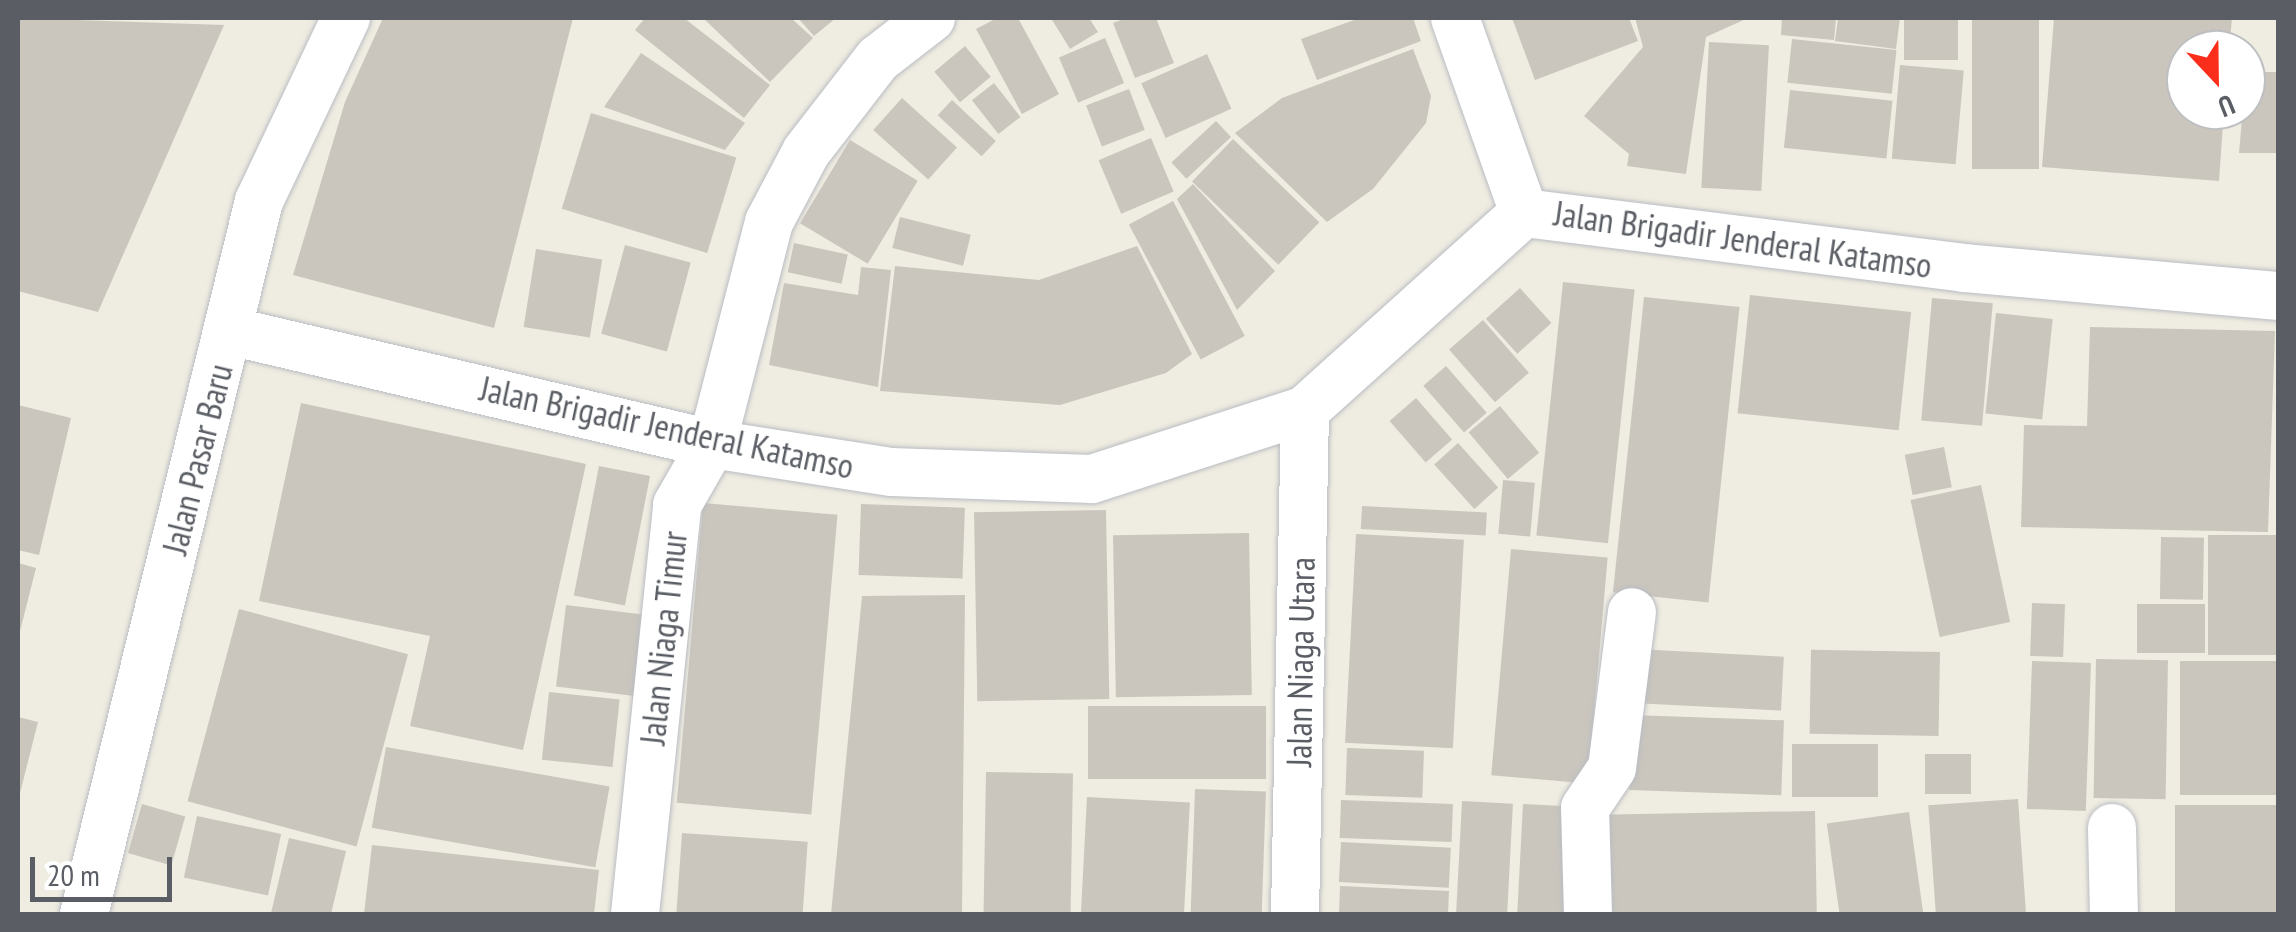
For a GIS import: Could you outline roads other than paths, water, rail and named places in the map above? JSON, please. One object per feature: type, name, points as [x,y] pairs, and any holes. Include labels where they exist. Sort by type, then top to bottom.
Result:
[{"type":"street","name":"Jalan Pasar Baru","points":[[84,914],[259,202],[346,18]]},
{"type":"street","name":"Jalan Niaga Timur","points":[[634,914],[678,506],[712,444],[769,222],[806,152],[878,59],[932,18]]},
{"type":"street","points":[[1455,18],[1524,212]]},
{"type":"street","name":"Jalan Brigadir Jenderal Katamso","points":[[230,330],[712,444],[891,472],[1092,479],[1306,410],[1524,212],[1964,268],[2278,296]]},
{"type":"street","name":"Jalan Niaga Utara","points":[[1294,914],[1306,410]]},
{"type":"street","points":[[1588,914],[1585,808],[1612,768],[1632,612]]},
{"type":"street","points":[[2112,828],[2114,914]]}]
